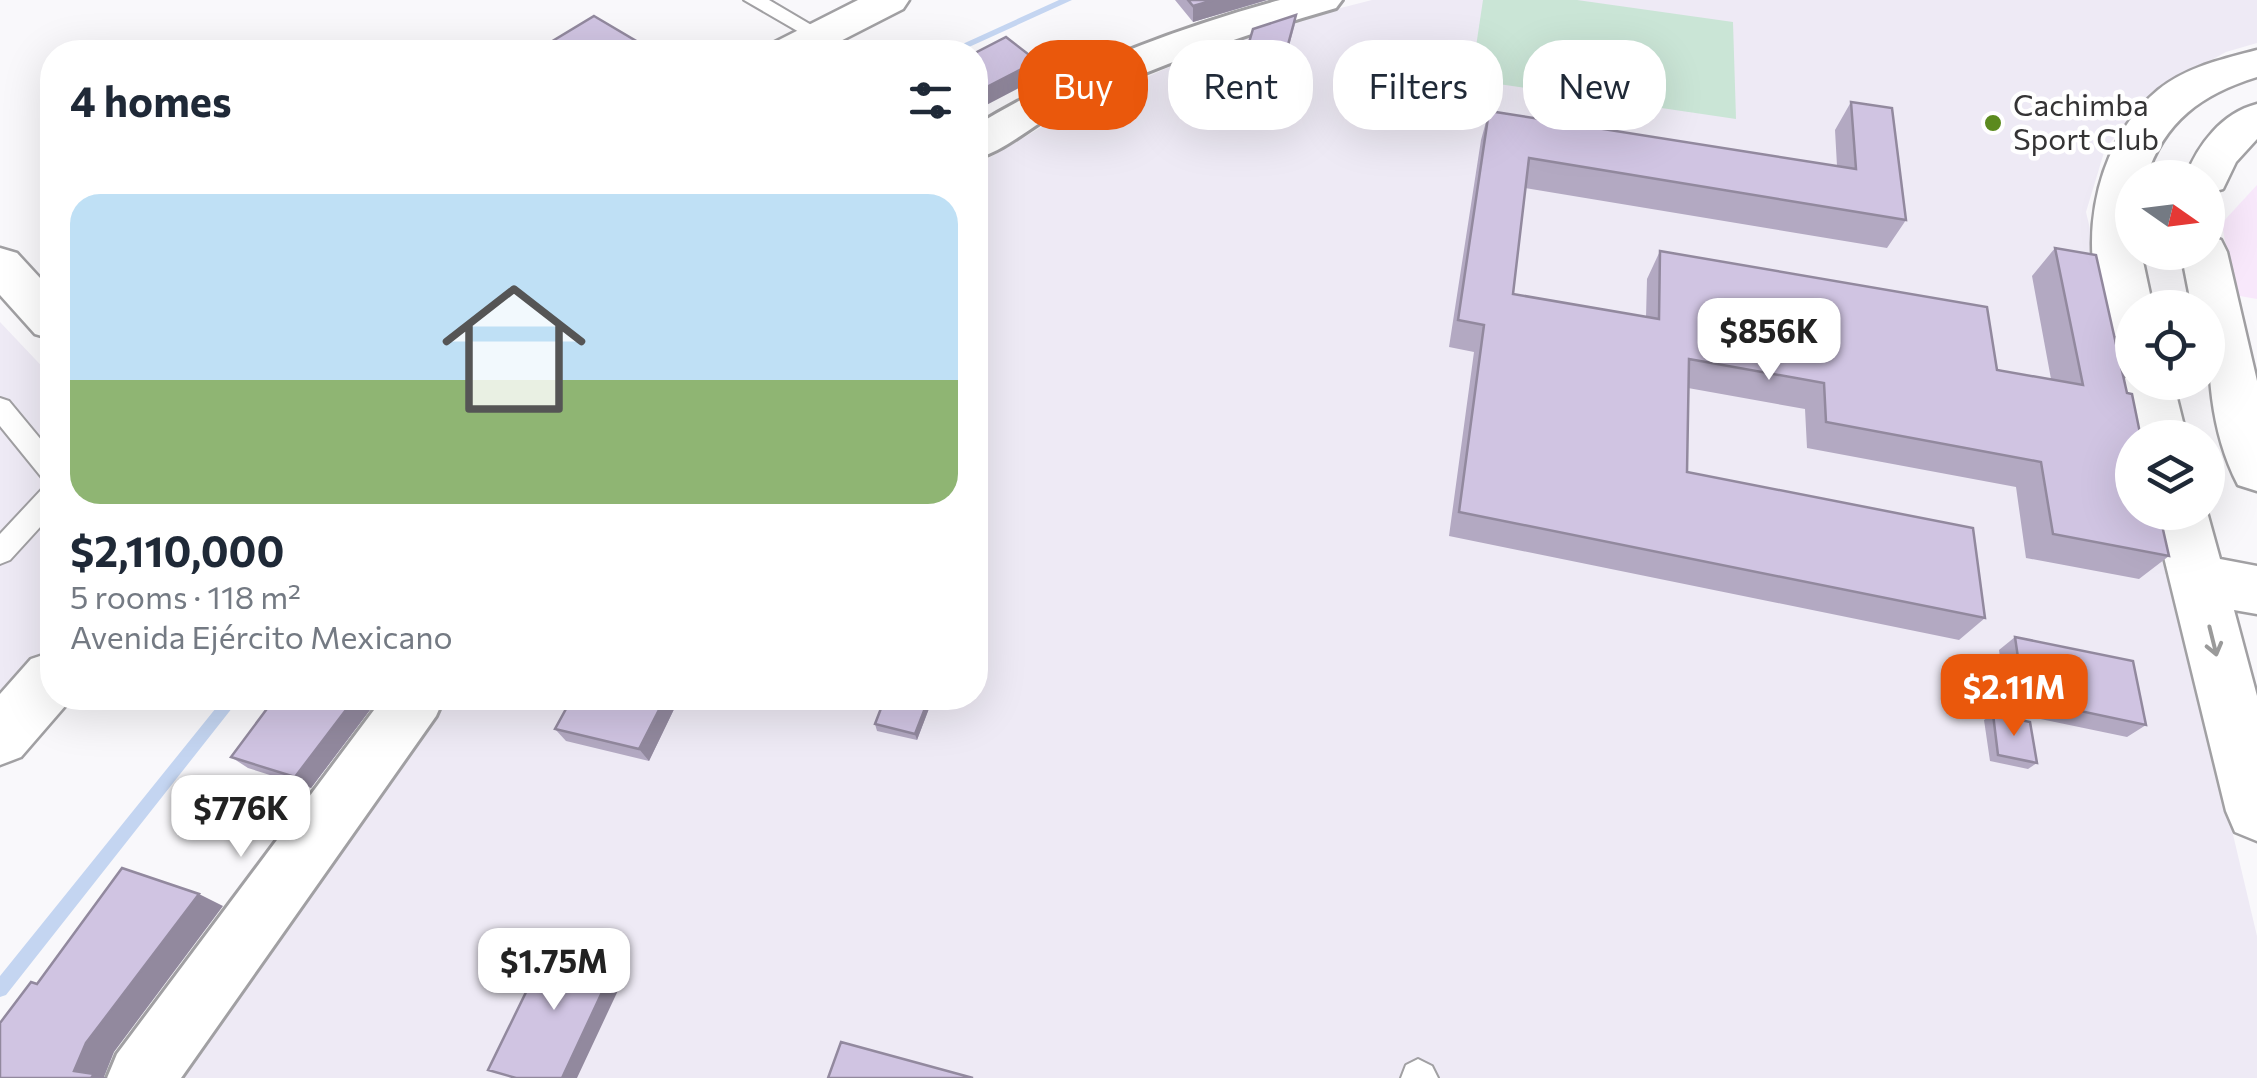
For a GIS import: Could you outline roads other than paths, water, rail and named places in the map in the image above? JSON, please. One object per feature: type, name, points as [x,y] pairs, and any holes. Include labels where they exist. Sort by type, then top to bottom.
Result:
[{"type":"street","points":[[812,40],[889,0]]},
{"type":"street","points":[[988,136],[1051,98],[1226,27],[1323,0]]},
{"type":"street","points":[[2126,290],[2117,245],[2116,208],[2128,160],[2156,117],[2197,84],[2257,63]]},
{"type":"street","points":[[2216,160],[2244,124],[2257,118]]},
{"type":"street","points":[[0,265],[40,308]]},
{"type":"street","points":[[2209,270],[2244,384],[2257,470]]},
{"type":"street","points":[[2185,530],[2257,811]]},
{"type":"street","points":[[2197,579],[2257,590]]},
{"type":"street","points":[[0,737],[40,692]]},
{"type":"street","points":[[142,1078],[407,710]]},
{"type":"lane","points":[[754,0],[799,40]]},
{"type":"lane","points":[[0,408],[40,457]]},
{"type":"lane","points":[[0,552],[40,510]]},
{"type":"waterway","points":[[977,40],[1067,0]]},
{"type":"waterway","points":[[0,989],[223,710]]},
{"type":"place","name":"Cachimba Sport Club","points":[[1993,123]]}]
